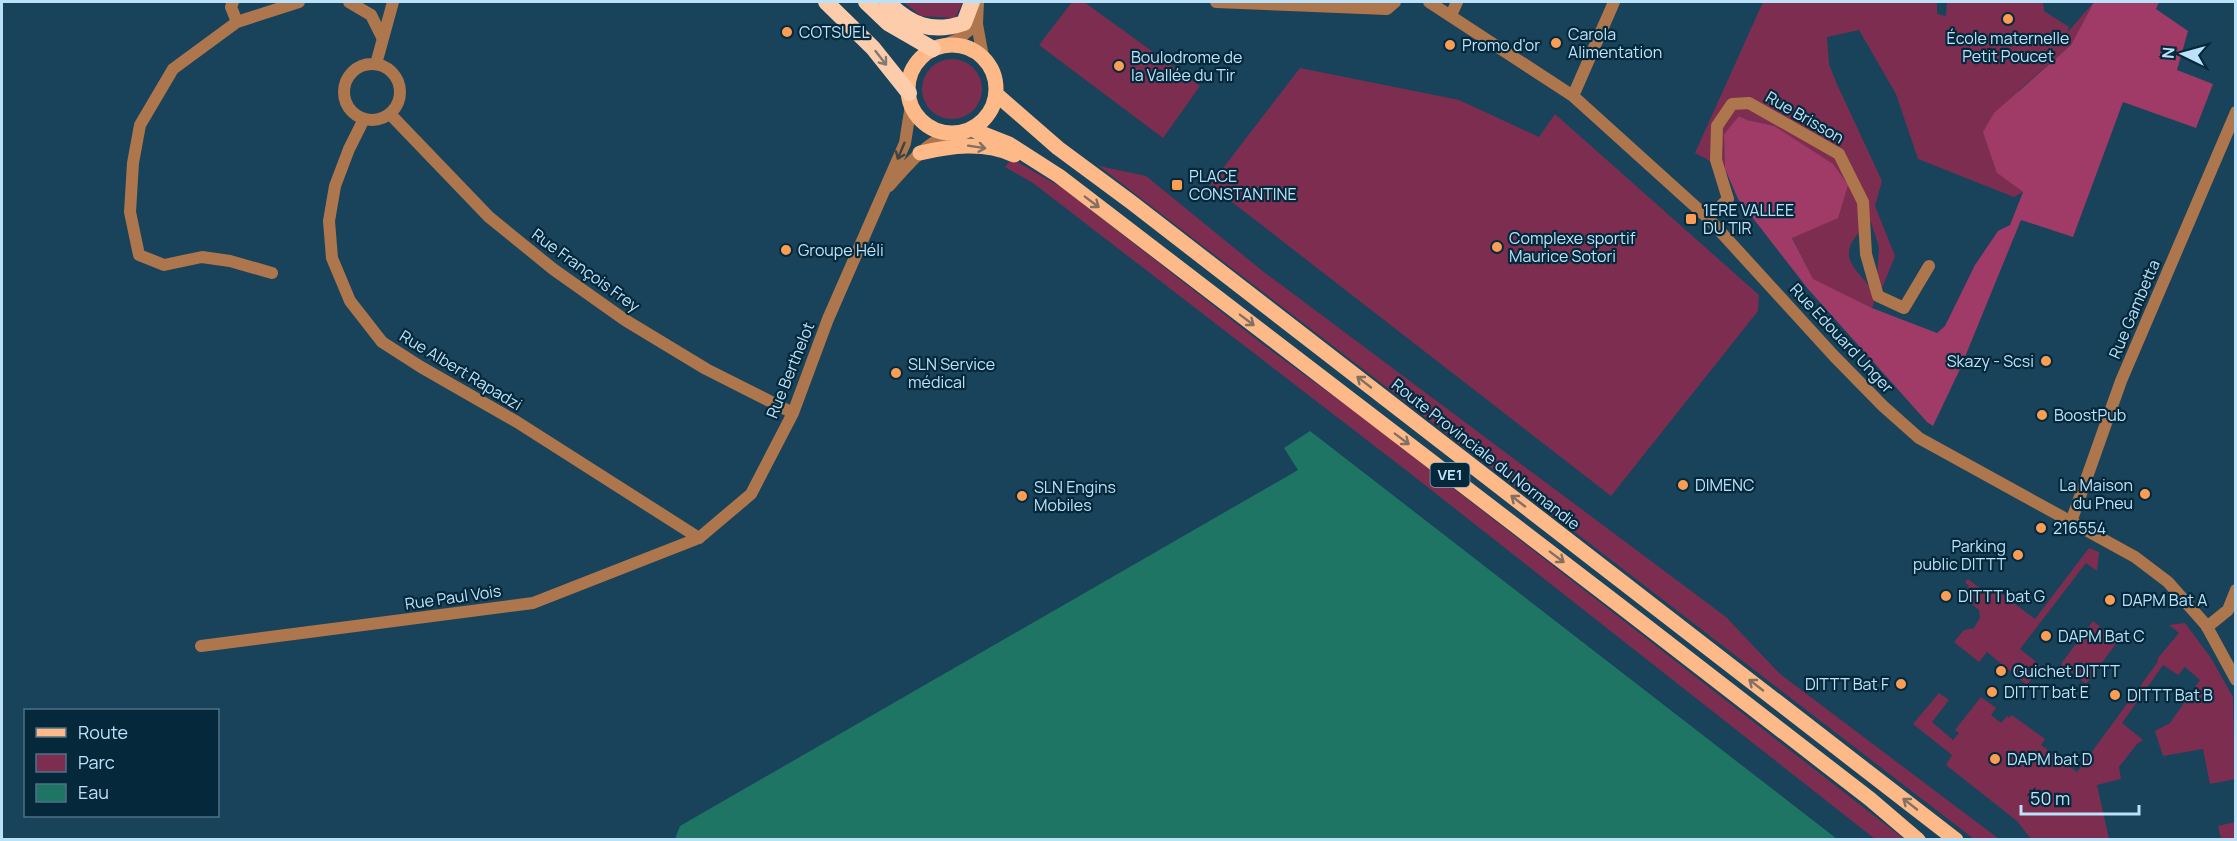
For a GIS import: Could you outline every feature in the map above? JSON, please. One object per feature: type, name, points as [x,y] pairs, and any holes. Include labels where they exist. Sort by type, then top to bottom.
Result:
[{"type":"highway","points":[[826,2],[873,48],[910,99]]},
{"type":"highway","points":[[866,2],[888,23],[938,48]]},
{"type":"highway","points":[[886,2],[911,20],[931,28],[948,28],[964,22],[972,2]]},
{"type":"main road","points":[[964,46],[973,49],[983,57],[994,75],[996,94],[988,115],[971,129],[951,133],[938,131],[918,116],[910,99],[910,75],[914,67],[919,60],[938,48],[964,46]]},
{"type":"main road","name":"Route Provinciale du Normandie","points":[[996,94],[1058,148],[1141,209],[1956,840]]},
{"type":"main road","name":"VE1","points":[[971,129],[1009,144],[1059,176],[1619,604],[1870,799],[1918,840]]},
{"type":"main road","points":[[920,153],[947,146],[967,145],[1005,151],[1059,176]]},
{"type":"street","points":[[233,2],[231,7],[237,22]]},
{"type":"street","points":[[272,273],[202,256],[164,265],[139,255],[130,212],[133,164],[140,125],[173,69],[237,22],[299,2]]},
{"type":"street","points":[[349,2],[371,15],[382,37]]},
{"type":"street","points":[[376,64],[393,2]]},
{"type":"street","points":[[978,2],[977,24],[983,57]]},
{"type":"street","points":[[1216,2],[1387,9],[1395,2]]},
{"type":"street","name":"Rue Edouard Unger","points":[[1429,2],[1573,96],[1708,218],[1834,356],[1883,406],[1919,438],[2135,557],[2168,582],[2207,627],[2235,680]]},
{"type":"street","points":[[1451,15],[1457,2]]},
{"type":"street","points":[[1573,96],[1614,2]]},
{"type":"street","points":[[938,48],[957,39],[977,24]]},
{"type":"street","points":[[366,64],[376,64],[392,72],[400,89],[396,107],[390,114],[373,120],[364,119],[349,109],[345,100],[346,82],[358,68],[366,64]]},
{"type":"street","name":"Rue Berthelot","points":[[699,538],[751,494],[793,413],[828,319],[905,143],[910,99]]},
{"type":"street","name":"Rue Brisson","points":[[1708,218],[1728,199],[1716,160],[1717,126],[1732,104],[1749,103],[1839,154],[1863,202],[1866,254],[1878,296],[1904,308],[1929,266]]},
{"type":"street","name":"Rue Gambetta","points":[[2071,522],[2121,381],[2235,112]]},
{"type":"street","name":"Rue François Frey","points":[[390,114],[489,217],[553,269],[625,320],[706,369],[793,413]]},
{"type":"street","name":"Rue Albert Rapadzi","points":[[364,119],[349,148],[335,186],[329,221],[332,258],[350,301],[382,342],[528,429],[699,538]]},
{"type":"street","name":"Rue Berthelot","points":[[882,194],[933,141],[951,133]]},
{"type":"street","name":"Rue Paul Vois","points":[[201,646],[533,603],[699,538]]},
{"type":"street","points":[[2207,627],[2232,611],[2235,590]]},
{"type":"green space","points":[[903,2],[963,2],[955,18],[921,16]]},
{"type":"green space","name":"Boulodrome de la Vallée du Tir","points":[[1072,2],[1084,2],[1200,86],[1163,138],[1039,45]]},
{"type":"green space","points":[[1763,2],[1937,2],[1937,14],[1946,16],[1947,2],[2043,2],[2044,11],[2069,27],[2067,33],[2094,2],[2071,45],[2018,91],[1997,173],[2023,192],[2014,197],[1918,159],[1896,94],[1859,30],[1827,37],[1829,64],[1882,181],[1875,206],[1895,256],[1882,288],[1877,278],[1879,247],[1871,222],[1855,237],[1849,250],[1850,260],[1874,297],[1872,308],[1813,280],[1792,237],[1774,126],[1739,116],[1724,134],[1725,169],[1695,153]]},
{"type":"green space","points":[[946,59],[958,59],[969,64],[977,72],[982,89],[980,101],[969,114],[958,119],[946,119],[935,114],[927,106],[922,95],[922,83],[927,72],[935,64]]},
{"type":"green space","name":"Complexe sportif Maurice Sotori","points":[[1300,68],[1459,100],[1539,137],[1555,114],[1759,295],[1758,311],[1611,496],[1210,185]]},
{"type":"green space","points":[[1012,159],[1064,189],[1265,346],[1358,414],[1904,839],[1875,839],[1411,474],[1033,183],[1005,167]]},
{"type":"green space","points":[[1099,166],[1146,176],[1260,269],[1726,617],[1780,674],[1999,839],[1974,839]]},
{"type":"green space","points":[[2089,548],[2099,552],[2097,571],[2086,563],[2020,649],[2041,666],[2027,685],[1987,652],[1979,662],[1954,642],[1964,630],[1974,628],[1980,618],[1979,610],[1972,604],[1974,600],[1965,592],[1969,586],[1965,582],[1968,579],[1990,596],[1995,589],[2035,619]]},
{"type":"green space","points":[[2093,621],[2118,641],[2086,684],[2061,664]]},
{"type":"green space","points":[[2185,623],[2211,658],[2233,697],[2235,779],[2210,784],[2203,749],[2163,756],[2155,731],[2170,723],[2200,680],[2185,667],[2178,675],[2163,665],[2122,723],[2143,740],[2137,744],[2119,767],[2121,779],[2097,785],[2109,839],[2031,839],[2017,821],[1946,765],[1952,755],[1913,724],[1939,693],[1949,700],[1932,722],[1953,740],[1959,733],[1955,730],[1981,697],[1996,708],[1991,715],[2001,723],[2007,716],[2009,718],[2012,715],[2045,739],[2041,745],[2077,772],[2157,663],[2158,658],[2179,633],[2169,625]]},
{"type":"green space","points":[[2235,822],[2235,839],[2221,839],[2218,826]]},
{"type":"shaded area","points":[[2094,2],[2159,2],[2156,9],[2188,31],[2177,70],[2213,84],[2196,128],[2123,102],[2073,237],[2021,220],[1960,369],[1933,426],[1808,289],[1738,199],[1725,169],[1724,134],[1739,116],[1774,126],[1833,164],[1848,185],[1838,218],[1792,238],[1813,279],[1872,308],[1937,333],[1945,326],[1975,265],[1998,231],[2010,225],[2023,192],[1997,173],[1983,132],[1994,113],[2071,45]]},
{"type":"water","points":[[1310,431],[1837,839],[675,839],[680,826],[1298,470],[1284,448]]},
{"type":"place","name":"École maternelle Petit Poucet","points":[[2008,19]]},
{"type":"place","name":"COTSUEL","points":[[787,32]]},
{"type":"place","name":"Carola Alimentation","points":[[1556,43]]},
{"type":"place","name":"Promo d'or","points":[[1450,45]]},
{"type":"place","name":"Boulodrome de la Vallée du Tir","points":[[1119,66]]},
{"type":"place","name":"PLACE CONSTANTINE","points":[[1177,185]]},
{"type":"place","name":"1ERE VALLEE DU TIR","points":[[1691,219]]},
{"type":"place","name":"Complexe sportif Maurice Sotori","points":[[1497,247]]},
{"type":"place","name":"Groupe Héli","points":[[786,250]]},
{"type":"place","name":"Skazy - Scsi","points":[[2046,361]]},
{"type":"place","name":"SLN Service médical","points":[[896,373]]},
{"type":"place","name":"BoostPub","points":[[2042,415]]},
{"type":"place","name":"DIMENC","points":[[1683,485]]},
{"type":"place","name":"La Maison du Pneu","points":[[2145,494]]},
{"type":"place","name":"SLN Engins Mobiles","points":[[1022,496]]},
{"type":"place","name":"216554","points":[[2041,528]]},
{"type":"place","name":"Parking public DITTT","points":[[2018,555]]},
{"type":"place","name":"DITTT bat G","points":[[1946,596]]},
{"type":"place","name":"DAPM Bat A","points":[[2110,600]]},
{"type":"place","name":"DAPM Bat C","points":[[2046,636]]},
{"type":"place","name":"Guichet DITTT","points":[[2001,671]]},
{"type":"place","name":"DITTT Bat F","points":[[1901,684]]},
{"type":"place","name":"DITTT bat E","points":[[1992,692]]},
{"type":"place","name":"DITTT Bat B","points":[[2115,695]]},
{"type":"place","name":"DAPM bat D","points":[[1995,759]]}]
